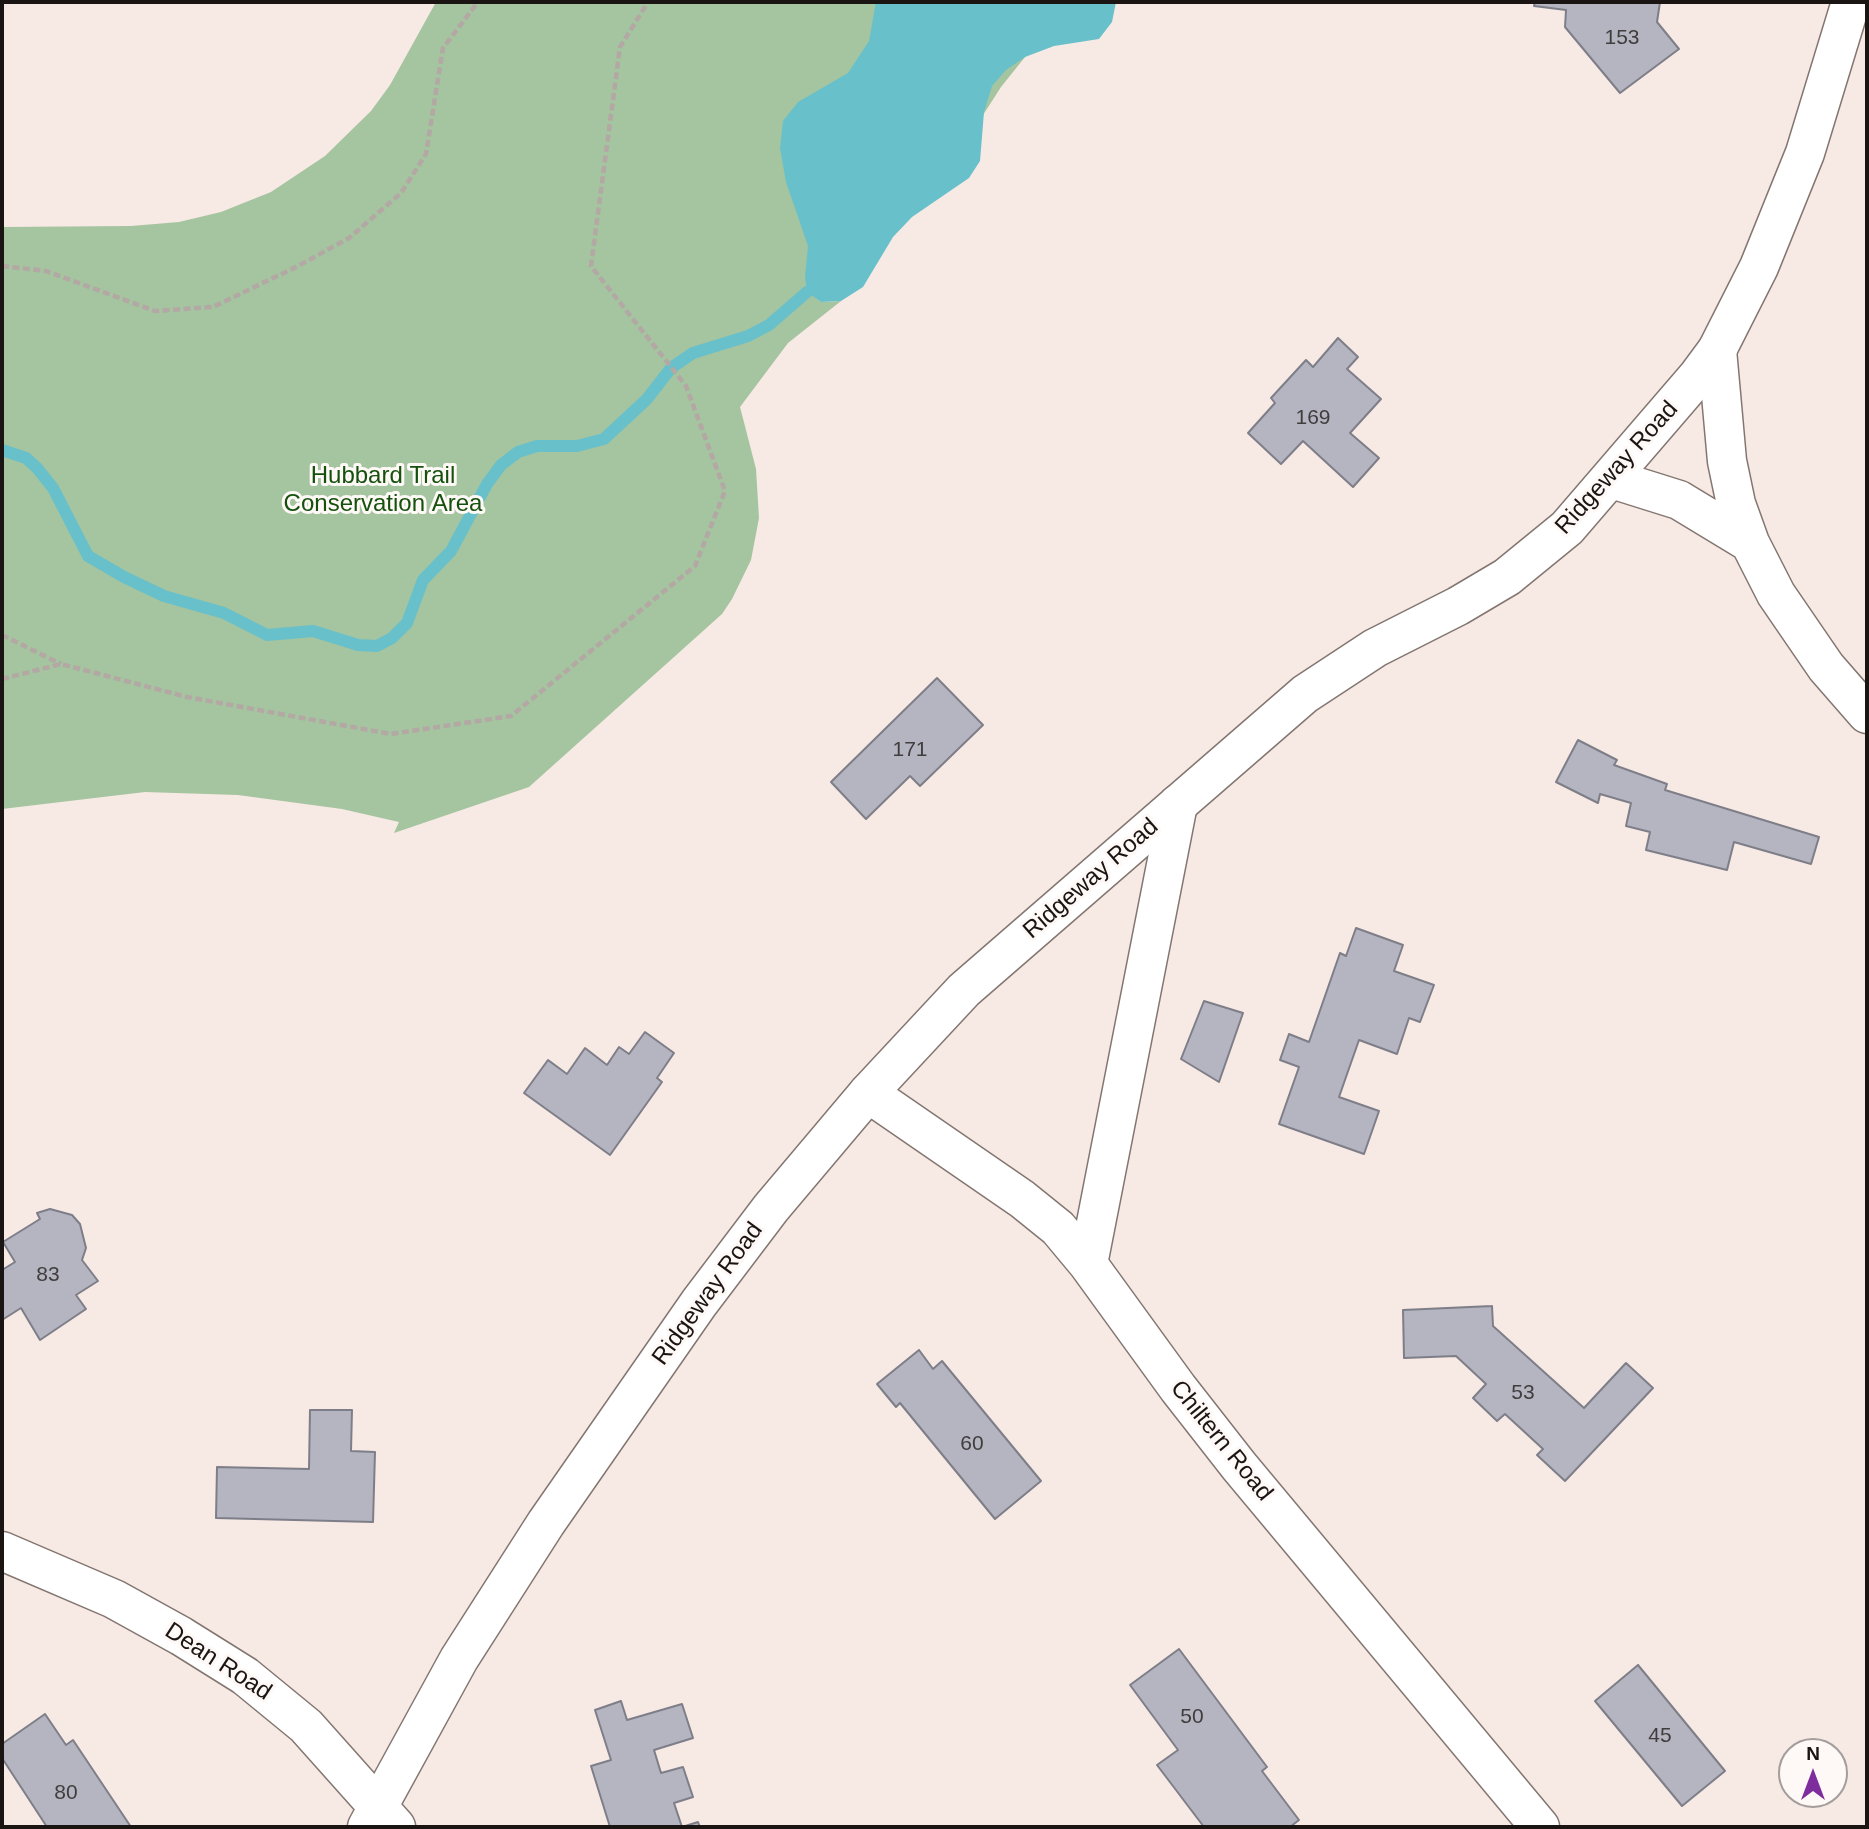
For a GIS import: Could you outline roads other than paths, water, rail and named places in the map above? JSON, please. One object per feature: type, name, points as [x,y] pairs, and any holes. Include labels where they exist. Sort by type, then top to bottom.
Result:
[{"type":"street","name":"Ridgeway Road","points":[[380,1820],[459,1659],[545,1523],[699,1303],[771,1208],[868,1093],[964,990],[1325,678],[1375,648],[1458,607],[1507,577],[1567,528],[1612,479],[1717,350],[1759,267],[1805,153],[1850,2]]},
{"type":"street","points":[[1717,350],[1729,472],[1736,504],[1750,543],[1783,604],[1826,667],[1867,714]]},
{"type":"street","points":[[1612,479],[1679,500],[1750,543]]},
{"type":"street","points":[[1088,1264],[1178,804]]},
{"type":"street","name":"Chiltern Road","points":[[868,1093],[1022,1199],[1058,1228],[1239,1466],[1540,1827]]},
{"type":"street","name":"Dean Road","points":[[2,1551],[114,1599],[224,1662],[306,1726],[380,1820]]},
{"type":"water","points":[[876,2],[1116,2],[1112,22],[1099,39],[1054,46],[1025,57],[1006,70],[992,86],[984,112],[980,161],[969,178],[912,217],[893,237],[863,287],[841,301],[821,302],[807,292],[805,277],[808,246],[786,182],[780,148],[783,121],[798,102],[848,73],[869,41]]},
{"type":"waterway","points":[[2,450],[26,458],[37,468],[53,488],[88,556],[124,577],[164,596],[224,613],[267,635],[313,631],[358,645],[377,646],[392,638],[407,623],[423,580],[451,551],[487,484],[501,465],[518,452],[537,446],[577,446],[604,439],[647,399],[671,368],[693,353],[748,336],[769,325],[807,292]]},
{"type":"park label","name":"Hubbard Trail Conservation Area","points":[[383,490]]}]
